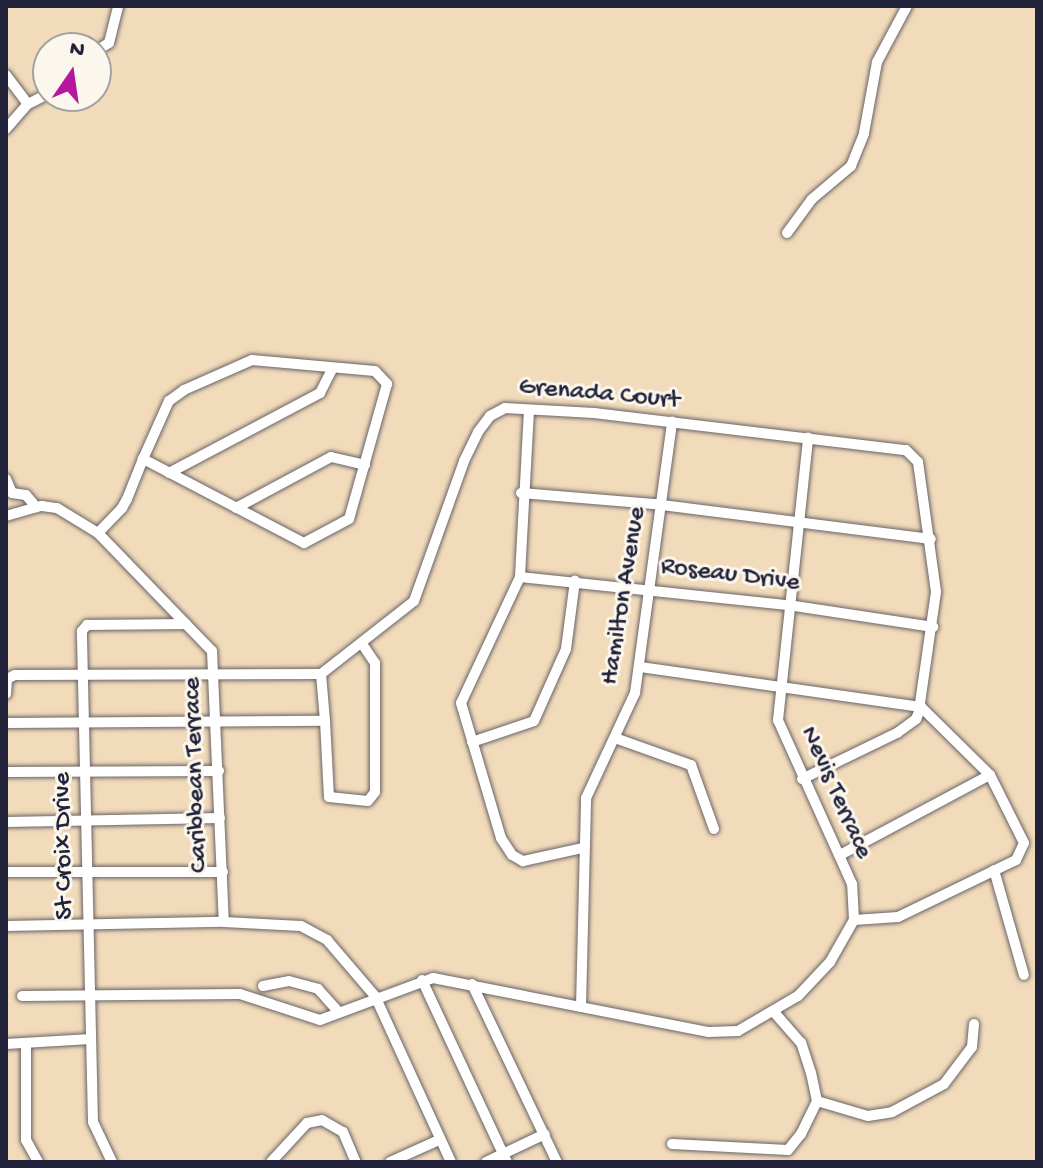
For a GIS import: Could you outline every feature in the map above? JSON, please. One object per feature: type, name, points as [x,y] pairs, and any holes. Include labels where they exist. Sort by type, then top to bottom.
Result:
[{"type":"street","points":[[112,32],[118,6]]},
{"type":"street","points":[[787,233],[812,199],[851,166],[864,133],[877,62],[907,6]]},
{"type":"street","points":[[6,75],[28,104]]},
{"type":"street","points":[[6,129],[32,102]]},
{"type":"street","points":[[98,533],[122,508],[143,459],[169,401],[184,390],[252,360],[375,371],[385,378],[387,392],[349,519],[304,543],[143,459]]},
{"type":"street","points":[[169,473],[320,393],[333,368]]},
{"type":"street","name":"Grenada Court","points":[[321,674],[414,601],[449,492],[478,432],[490,416],[505,408],[672,422],[906,450],[918,462],[936,592],[920,705]]},
{"type":"street","points":[[529,410],[521,493],[520,577],[461,703],[501,838],[512,855],[523,861],[582,848]]},
{"type":"street","name":"Hamilton Avenue","points":[[581,1007],[586,950],[582,848],[586,798],[615,738],[640,667],[672,422]]},
{"type":"street","name":"Nevis Terrace","points":[[808,438],[779,685],[778,720],[852,884],[854,920]]},
{"type":"street","points":[[236,508],[331,457],[365,465]]},
{"type":"street","points":[[6,479],[12,493],[26,495],[36,507],[6,516]]},
{"type":"street","points":[[521,493],[661,505],[931,539]]},
{"type":"street","name":"Caribbean Terrace","points":[[36,507],[57,508],[98,533],[212,651],[216,673],[224,922]]},
{"type":"street","name":"Roseau Drive","points":[[520,577],[788,605],[933,627]]},
{"type":"street","points":[[472,742],[534,721],[566,649],[575,581]]},
{"type":"street","name":"St Croix Drive","points":[[112,1162],[93,1122],[83,674],[87,625],[186,624]]},
{"type":"street","points":[[6,694],[7,679],[15,675],[321,674],[329,797],[368,801],[375,792],[375,663],[362,644]]},
{"type":"street","points":[[22,996],[240,994],[320,1020],[422,980],[472,984],[709,1032],[738,1031],[774,1012],[830,962],[854,920],[898,917],[1016,860],[1024,843],[990,775],[920,705],[640,667]]},
{"type":"street","points":[[802,779],[897,733],[916,719],[920,705]]},
{"type":"street","points":[[6,723],[325,721]]},
{"type":"street","points":[[615,738],[691,765],[714,829]]},
{"type":"street","points":[[6,772],[219,771]]},
{"type":"street","points":[[840,855],[990,775]]},
{"type":"street","points":[[6,822],[220,818]]},
{"type":"street","points":[[994,870],[1024,975]]},
{"type":"street","points":[[6,872],[223,872]]},
{"type":"street","points":[[6,926],[224,922],[301,926],[327,940],[375,996],[451,1162]]},
{"type":"street","points":[[422,980],[505,1158]]},
{"type":"street","points":[[263,986],[289,981],[318,989],[339,1012]]},
{"type":"street","points":[[472,984],[557,1162]]},
{"type":"street","points":[[672,1144],[788,1150],[817,1101],[801,1043],[774,1012]]},
{"type":"street","points":[[817,1101],[868,1116],[892,1112],[944,1084],[972,1047],[974,1024]]},
{"type":"street","points":[[6,1044],[91,1039]]},
{"type":"street","points":[[26,1043],[26,1140],[38,1162]]},
{"type":"street","points":[[271,1162],[307,1123],[322,1120],[343,1132],[356,1162]]},
{"type":"street","points":[[486,1162],[505,1158],[545,1134]]},
{"type":"street","points":[[390,1162],[439,1140]]}]
